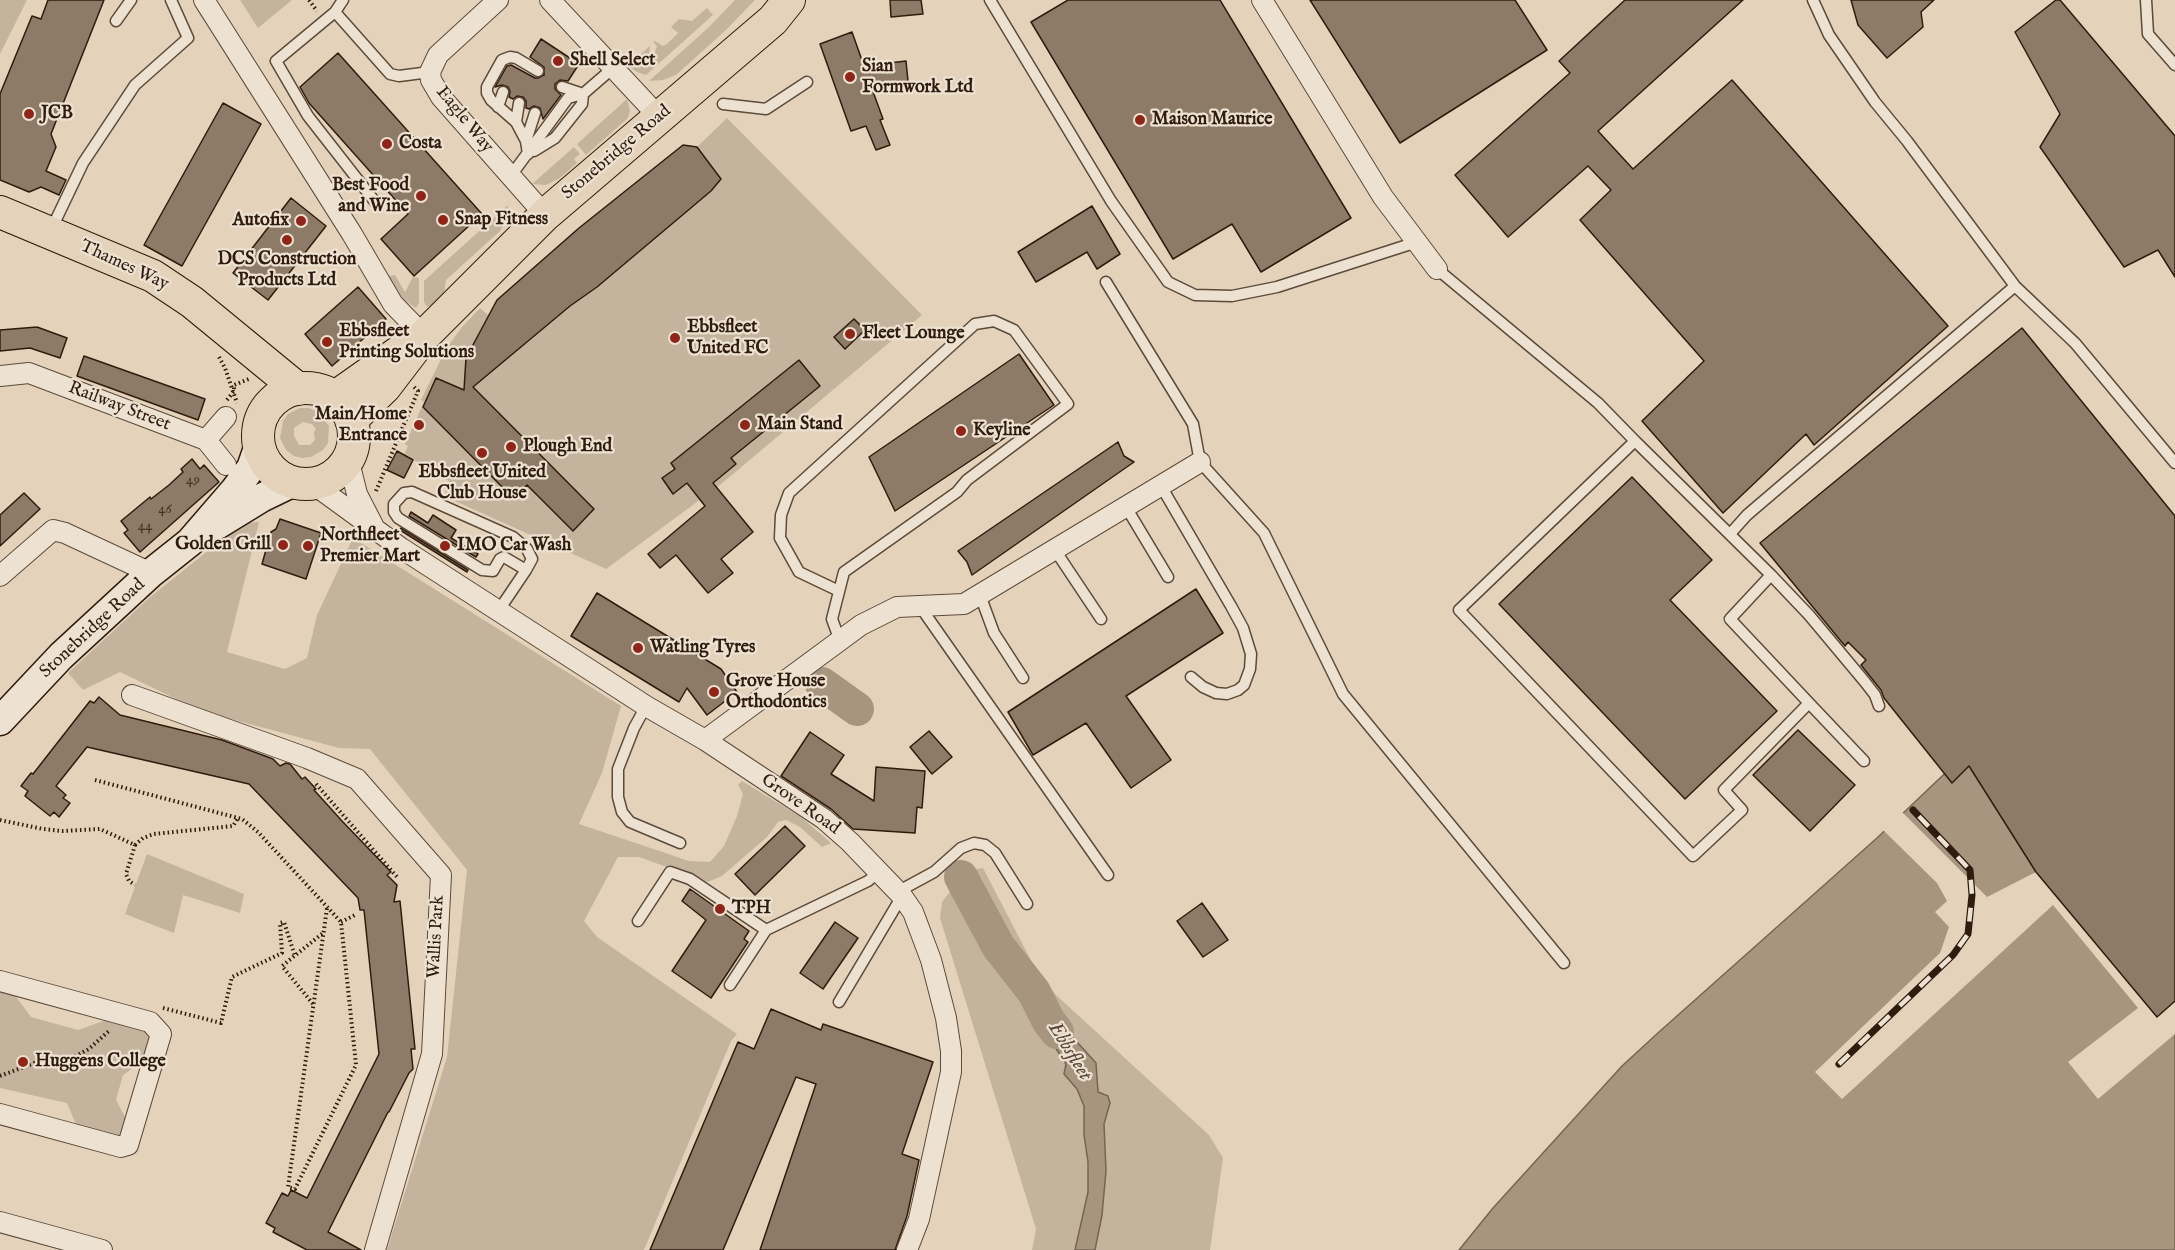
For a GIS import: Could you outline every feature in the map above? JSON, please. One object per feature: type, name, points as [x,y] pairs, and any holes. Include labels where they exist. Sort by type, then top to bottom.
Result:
[{"type":"main road","name":"Stonebridge Road","points":[[343,409],[385,387],[423,336],[544,214],[773,20],[789,0]]},
{"type":"main road","name":"Thames Way","points":[[0,212],[153,276],[192,302],[226,346],[254,377],[243,413]]},
{"type":"main road","name":"Thames Way","points":[[226,346],[298,389]]},
{"type":"main road","points":[[311,388],[323,391],[343,409],[354,436],[348,458],[331,477],[302,483],[275,472],[265,460],[259,445],[258,429],[243,413],[272,401],[284,393],[298,389],[311,388]]},
{"type":"main road","name":"Stonebridge Road","points":[[190,542],[251,468],[259,445]]},
{"type":"main road","name":"Stonebridge Road","points":[[0,721],[61,656],[151,573],[190,542],[261,498],[302,483]]},
{"type":"street","points":[[204,0],[393,304],[423,336]]},
{"type":"street","name":"Eagle Way","points":[[498,0],[438,55],[430,72],[431,80],[441,97],[544,214]]},
{"type":"street","points":[[550,0],[660,118]]},
{"type":"street","points":[[1262,0],[1383,197],[1437,269]]},
{"type":"street","name":"Railway Street","points":[[0,376],[29,373],[206,440]]},
{"type":"street","points":[[226,465],[206,440],[243,413]]},
{"type":"street","points":[[348,458],[357,494],[376,531]]},
{"type":"street","points":[[705,740],[861,625],[897,607],[964,604],[1200,462]]},
{"type":"street","name":"Grove Road","points":[[302,483],[320,489],[376,531],[646,706],[705,740],[824,819],[900,894],[913,912],[931,960],[946,1018],[951,1051],[951,1072],[919,1219],[907,1250]]},
{"type":"street","points":[[0,576],[54,530],[151,573]]},
{"type":"street","name":"Wallis Park","points":[[132,695],[302,756],[357,779],[441,875],[432,1054],[375,1250]]},
{"type":"street","points":[[0,981],[150,1022],[161,1034],[128,1145],[121,1147],[0,1114]]},
{"type":"street","points":[[0,1222],[64,1245],[102,1250]]},
{"type":"lane","points":[[116,21],[131,0]]},
{"type":"lane","points":[[50,233],[83,163],[135,85],[188,38],[171,0]]},
{"type":"lane","points":[[343,0],[335,12],[276,61],[308,116],[376,203]]},
{"type":"lane","points":[[990,0],[1111,201],[1168,282],[1196,295],[1232,296],[1276,287],[1417,242]]},
{"type":"lane","points":[[1813,0],[1829,35],[1875,102],[1907,141],[2015,286],[2075,343],[2175,463]]},
{"type":"lane","points":[[2146,0],[2148,34],[2175,65]]},
{"type":"lane","points":[[335,12],[390,74],[399,76],[430,72]]},
{"type":"lane","points":[[528,154],[526,141],[516,122],[491,100],[487,87],[502,60],[510,57],[520,65],[538,71]]},
{"type":"lane","points":[[510,177],[528,154],[555,138],[582,104],[583,94],[613,68]]},
{"type":"lane","points":[[723,104],[766,109],[807,82]]},
{"type":"lane","points":[[562,87],[583,94]]},
{"type":"lane","points":[[498,107],[503,92]]},
{"type":"lane","points":[[516,122],[519,103]]},
{"type":"lane","points":[[526,141],[535,113]]},
{"type":"lane","points":[[1437,269],[1598,403],[1809,615],[1865,682],[1875,695],[1879,706]]},
{"type":"lane","points":[[1106,282],[1193,424],[1200,462],[1264,533],[1343,694],[1564,963]]},
{"type":"lane","points":[[1730,534],[1747,515],[2015,286]]},
{"type":"lane","points":[[839,591],[799,572],[780,538],[781,515],[789,493],[975,324],[994,321],[1014,330],[1068,404],[967,480],[957,492],[844,572],[832,619],[840,641]]},
{"type":"lane","points":[[1635,441],[1459,610],[1693,856],[1742,810],[1724,790],[1809,703]]},
{"type":"lane","points":[[1161,486],[1232,606],[1243,628],[1251,654],[1250,669],[1244,685],[1238,690],[1227,694],[1216,693],[1203,687],[1191,677]]},
{"type":"lane","points":[[499,610],[526,570],[532,559],[527,549],[513,537],[412,492],[404,493],[394,504],[394,512],[398,518],[482,570],[493,570],[504,557],[526,570]]},
{"type":"lane","points":[[1126,507],[1168,577]]},
{"type":"lane","points":[[1054,550],[1101,618]]},
{"type":"lane","points":[[1771,575],[1730,619],[1864,761]]},
{"type":"lane","points":[[980,595],[994,633],[1023,678]]},
{"type":"lane","points":[[919,605],[1108,875]]},
{"type":"lane","points":[[646,706],[634,728],[618,769],[618,796],[622,812],[630,822],[680,843]]},
{"type":"lane","points":[[839,1002],[900,894],[934,872],[961,848],[974,843],[985,845],[995,853],[1027,904]]},
{"type":"lane","points":[[638,921],[670,872],[690,879],[766,930]]},
{"type":"lane","points":[[730,986],[766,930],[868,881],[880,872]]},
{"type":"path","points":[[226,346],[228,375],[243,413]]},
{"type":"path","points":[[375,494],[418,391]]},
{"type":"path","points":[[302,756],[300,765],[397,877]]},
{"type":"path","points":[[95,780],[242,819],[258,832],[341,922],[356,1065],[295,1189],[288,1186],[327,908]]},
{"type":"path","points":[[135,885],[129,881],[126,874],[135,845],[143,837],[233,826],[237,818]]},
{"type":"path","points":[[0,820],[43,830],[100,829],[135,845]]},
{"type":"path","points":[[341,922],[355,915]]},
{"type":"path","points":[[156,1006],[221,1023],[232,977],[282,953],[280,923],[284,922],[295,956]]},
{"type":"path","points":[[313,1005],[282,966],[323,933]]},
{"type":"path","points":[[0,1076],[37,1062],[45,1067],[62,1063],[89,1048],[115,1025],[120,1015]]},
{"type":"shaded area","points":[[0,0],[27,0],[0,54]]},
{"type":"shaded area","points":[[240,0],[292,0],[258,28]]},
{"type":"shaded area","points":[[735,0],[755,0],[676,75],[663,80],[649,81],[709,27]]},
{"type":"shaded area","points":[[707,8],[713,15],[646,75],[627,65],[634,60],[637,62],[646,58],[646,55],[640,55],[650,46],[649,57],[654,55],[657,46],[653,42],[663,46],[667,44],[678,33],[671,27],[679,19],[692,21]]},
{"type":"shaded area","points":[[627,99],[630,110],[628,118],[586,155],[577,144]]},
{"type":"shaded area","name":"Ebbsfleet United FC","points":[[727,118],[922,315],[720,485],[606,569],[444,496],[449,481],[438,476],[439,473],[404,455],[408,446],[405,444],[424,402],[421,400],[446,349],[462,327],[480,308],[489,316],[497,300],[579,228],[683,145],[697,147]]},
{"type":"shaded area","points":[[574,147],[580,154],[574,159],[577,163],[560,178],[546,185],[532,184]]},
{"type":"shaded area","points":[[508,205],[506,221],[500,231],[446,280],[444,295],[438,302],[427,307],[424,302],[424,281]]},
{"type":"shaded area","points":[[395,275],[405,292],[413,277],[419,278],[419,303],[416,308],[404,300],[388,276]]},
{"type":"shaded area","points":[[300,408],[309,408],[318,412],[329,426],[328,443],[323,450],[311,457],[302,458],[286,450],[280,438],[283,421],[288,414]],"holes":[[[303,422],[312,424],[316,429],[315,440],[310,445],[299,445],[294,436],[294,428]]]},
{"type":"shaded area","points":[[259,522],[227,652],[285,669],[307,658],[317,615],[353,538],[621,706],[602,773],[579,824],[689,861],[710,862],[724,846],[737,816],[743,794],[738,785],[742,781],[801,817],[831,843],[822,847],[800,827],[786,820],[778,822],[767,837],[722,876],[708,882],[639,857],[618,857],[584,921],[597,937],[737,1034],[731,1041],[644,1250],[387,1250],[447,1057],[467,870],[370,749],[339,748],[201,711],[120,672],[83,690],[68,673],[149,598],[235,529],[244,523]]},
{"type":"shaded area","points":[[147,854],[244,894],[240,913],[183,895],[174,933],[125,914]]},
{"type":"shaded area","points":[[983,868],[1035,968],[1056,995],[1209,1135],[1223,1158],[1210,1250],[1032,1250],[1036,1229],[940,918],[942,902],[966,871]]},
{"type":"shaded area","points":[[0,987],[11,990],[31,1017],[78,1030],[109,1019],[144,1027],[153,1040],[143,1061],[123,1075],[116,1100],[130,1126],[126,1134],[114,1139],[77,1127],[67,1103],[0,1088]]},
{"type":"water","points":[[2175,564],[2175,1250],[1459,1250],[1493,1208],[1622,1066],[1877,838],[2002,719]]},
{"type":"water","points":[[1034,992],[1042,993],[1049,1011],[1096,1063],[1098,1092],[1108,1096],[1110,1103],[1104,1124],[1106,1171],[1102,1215],[1095,1250],[1075,1250],[1088,1192],[1084,1106],[1077,1089],[1064,1074],[1066,1064],[1055,1047],[1040,1036],[1032,1023],[1024,997]]},
{"type":"pier","points":[[1901,811],[1987,897],[2036,872],[2156,1016],[2175,1001],[2175,1034],[2098,1099],[2068,1062],[2138,1008],[2053,905],[1842,1099],[1815,1072],[1940,953],[1949,927],[1935,912],[1947,901],[1937,883],[1882,829]]},
{"type":"building","name":"JCB","points":[[48,0],[104,0],[51,134],[56,147],[46,171],[66,180],[59,195],[41,187],[29,192],[0,180],[0,94],[32,16],[41,19]]},
{"type":"building","points":[[890,0],[921,0],[923,14],[891,17]]},
{"type":"building","points":[[1068,0],[1220,0],[1351,218],[1261,272],[1232,224],[1173,259],[1031,22]]},
{"type":"building","points":[[1310,0],[1515,0],[1547,50],[1400,143]]},
{"type":"building","points":[[1625,0],[1743,0],[1598,131],[1633,169],[1732,80],[1948,326],[1814,445],[1806,434],[1723,513],[1642,421],[1704,361],[1580,220],[1611,190],[1588,166],[1508,237],[1455,175],[1570,73],[1559,61]]},
{"type":"building","points":[[1851,0],[1934,0],[1921,12],[1923,27],[1887,58],[1858,25]]},
{"type":"building","points":[[2056,0],[2060,0],[2175,136],[2175,277],[2158,250],[2124,267],[2040,147],[2060,114],[2015,32]]},
{"type":"building","name":"Sian Formwork Ltd","points":[[852,32],[864,66],[906,61],[908,81],[871,86],[883,119],[880,120],[890,145],[876,150],[866,126],[851,131],[820,44]]},
{"type":"building","points":[[541,39],[579,64],[568,81],[560,80],[555,84],[555,89],[561,95],[543,119],[540,108],[534,106],[526,108],[526,101],[523,97],[517,96],[513,99],[509,97],[508,87],[502,85],[495,87],[507,66],[511,65],[535,78],[544,75],[544,67],[530,57]]},
{"type":"building","points":[[338,53],[482,214],[414,276],[381,239],[408,214],[309,103],[300,87]]},
{"type":"building","points":[[223,103],[261,124],[182,266],[144,245]]},
{"type":"building","points":[[683,145],[697,147],[721,179],[711,191],[473,387],[594,509],[573,531],[527,485],[513,498],[423,407],[436,378],[464,390],[466,358],[497,300],[579,228]]},
{"type":"building","points":[[291,198],[326,226],[268,300],[233,273]]},
{"type":"building","points":[[1092,206],[1120,254],[1097,269],[1087,252],[1036,282],[1018,252]]},
{"type":"building","points":[[358,287],[386,319],[332,366],[305,334]]},
{"type":"building","name":"Fleet Lounge","points":[[854,319],[865,330],[845,349],[834,337]]},
{"type":"building","points":[[37,327],[67,338],[60,358],[30,348],[0,351],[0,330]]},
{"type":"building","points":[[2022,328],[2175,516],[2175,1001],[2157,1017],[2036,872],[1969,766],[1952,783],[1884,698],[1881,690],[1861,665],[1866,660],[1848,642],[1845,646],[1760,543]]},
{"type":"building","name":"Keyline","points":[[1019,354],[1054,405],[895,511],[869,457]]},
{"type":"building","points":[[84,356],[205,399],[198,420],[77,376]]},
{"type":"building","points":[[799,360],[820,386],[731,458],[736,464],[713,483],[753,532],[721,559],[733,573],[708,593],[676,555],[660,568],[648,554],[705,506],[687,483],[673,494],[662,478],[675,469],[671,463]]},
{"type":"building","points":[[1118,442],[1124,456],[1134,462],[972,575],[967,562],[958,551]]},
{"type":"building","points":[[397,451],[413,460],[404,478],[387,470]]},
{"type":"building","points":[[192,459],[200,469],[204,465],[219,482],[140,552],[124,533],[128,530],[121,521],[169,485],[183,472],[181,469]]},
{"type":"building","points":[[1632,477],[1712,560],[1670,600],[1777,711],[1685,799],[1499,604]]},
{"type":"building","points":[[24,493],[40,509],[0,546],[0,515]]},
{"type":"building","points":[[411,512],[428,523],[433,515],[456,530],[451,538],[478,554],[476,557],[409,516]]},
{"type":"building","name":"Golden Grill","points":[[280,519],[321,533],[306,579],[262,564],[271,532],[276,529]]},
{"type":"building","points":[[401,528],[468,570],[467,572],[400,530]]},
{"type":"building","points":[[1196,589],[1223,633],[1126,696],[1171,760],[1131,788],[1086,723],[1033,755],[1008,712]]},
{"type":"building","name":"Watling Tyres","points":[[597,593],[721,669],[737,692],[707,715],[687,688],[679,702],[571,636]]},
{"type":"building","points":[[99,697],[120,715],[222,740],[273,759],[280,766],[290,764],[302,779],[305,777],[342,821],[391,872],[387,875],[397,885],[394,902],[400,901],[415,1049],[411,1049],[413,1069],[388,1112],[328,1232],[361,1250],[307,1250],[273,1232],[275,1228],[266,1223],[282,1193],[288,1196],[291,1190],[307,1198],[379,1054],[364,910],[360,910],[358,898],[249,784],[87,747],[56,786],[66,795],[63,798],[70,803],[59,817],[54,812],[50,816],[25,796],[28,791],[21,786],[90,701],[94,703]]},
{"type":"building","points":[[1798,730],[1855,785],[1810,831],[1753,775]]},
{"type":"building","points":[[929,731],[952,757],[932,774],[910,747]]},
{"type":"building","points":[[810,732],[844,755],[831,774],[874,801],[876,767],[925,771],[922,808],[917,807],[915,833],[853,829],[831,809],[781,776]]},
{"type":"building","points":[[785,826],[805,846],[755,895],[735,874]]},
{"type":"building","points":[[690,889],[749,931],[744,939],[748,942],[711,998],[672,971],[706,920],[682,901]]},
{"type":"building","points":[[1202,903],[1228,940],[1203,957],[1177,921]]},
{"type":"building","points":[[835,922],[858,938],[823,989],[800,973]]},
{"type":"building","points":[[771,1009],[821,1030],[823,1024],[933,1062],[902,1154],[919,1160],[907,1216],[895,1250],[760,1250],[816,1084],[796,1077],[723,1250],[650,1250],[738,1042],[754,1049]]},
{"type":"waterway","name":"Ebbsfleet","points":[[822,684],[857,709]]},
{"type":"waterway","name":"Ebbsfleet","points":[[961,877],[998,946],[1034,992],[1048,1020],[1057,1032]]},
{"type":"railway","points":[[1839,1064],[1953,955],[1968,934],[1972,895],[1970,870],[1913,810]]},
{"type":"place","name":"Shell Select","points":[[558,61]]},
{"type":"place","name":"Sian Formwork Ltd","points":[[850,77]]},
{"type":"place","name":"JCB","points":[[29,114]]},
{"type":"place","name":"Maison Maurice","points":[[1140,120]]},
{"type":"place","name":"Costa","points":[[387,144]]},
{"type":"place","name":"Best Food and Wine","points":[[421,196]]},
{"type":"place","name":"Snap Fitness","points":[[443,220]]},
{"type":"place","name":"Autofix","points":[[301,221]]},
{"type":"place","name":"DCS Construction Products Ltd","points":[[287,240]]},
{"type":"place","name":"Fleet Lounge","points":[[850,334]]},
{"type":"place","name":"Ebbsfleet United FC","points":[[675,338]]},
{"type":"place","name":"Ebbsfleet Printing Solutions","points":[[327,342]]},
{"type":"place","name":"Main/Home Entrance","points":[[419,425]]},
{"type":"place","name":"Main Stand","points":[[745,425]]},
{"type":"place","name":"Keyline","points":[[961,431]]},
{"type":"place","name":"Plough End","points":[[511,447]]},
{"type":"place","name":"Ebbsfleet United Club House","points":[[482,453]]},
{"type":"place","name":"Golden Grill","points":[[283,545]]},
{"type":"place","name":"Northfleet Premier Mart","points":[[308,546]]},
{"type":"place","name":"IMO Car Wash","points":[[445,546]]},
{"type":"place","name":"Watling Tyres","points":[[638,648]]},
{"type":"place","name":"Grove House Orthodontics","points":[[714,692]]},
{"type":"place","name":"TPH","points":[[720,909]]},
{"type":"place","name":"Huggens College","points":[[23,1062]]}]
